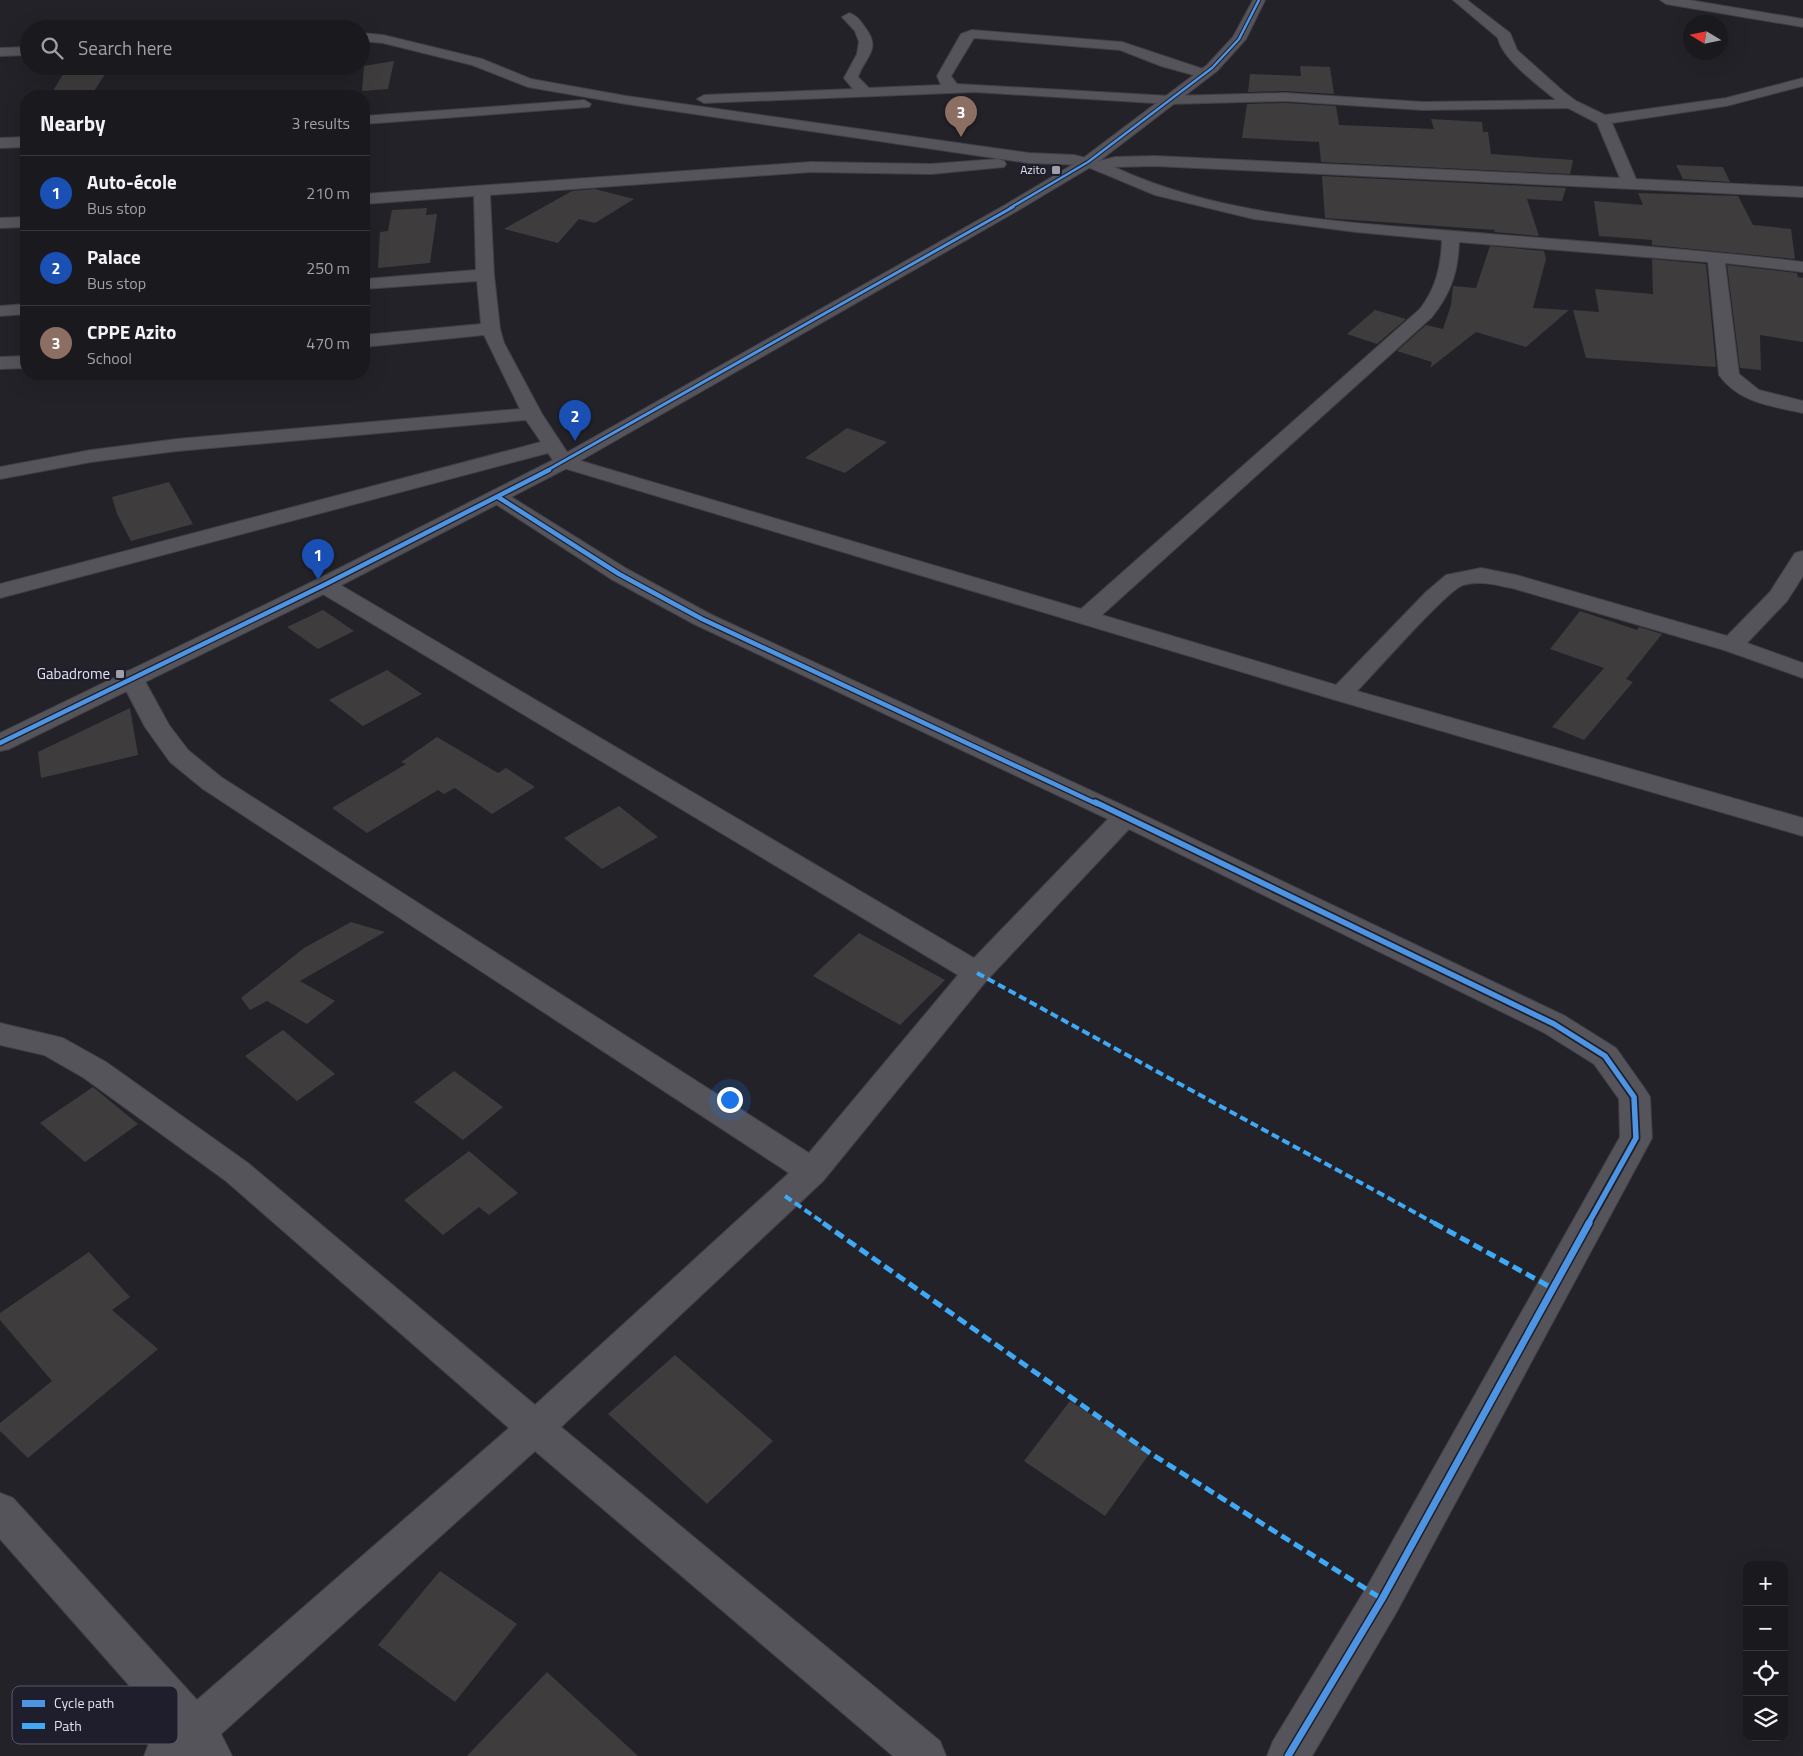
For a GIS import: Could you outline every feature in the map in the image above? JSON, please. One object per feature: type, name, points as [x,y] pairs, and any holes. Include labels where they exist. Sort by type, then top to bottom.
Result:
[{"type":"street","points":[[0,743],[131,677],[324,585],[498,497],[559,454],[1092,164],[1204,74],[1239,39],[1259,0]]},
{"type":"street","points":[[1459,0],[1506,36],[1507,47],[1512,53],[1571,104],[1603,120],[1726,102],[1803,82]]},
{"type":"street","points":[[1666,0],[1803,24]]},
{"type":"street","points":[[849,17],[862,28],[866,36],[865,52],[851,78],[866,93]]},
{"type":"street","points":[[952,88],[945,82],[944,76],[966,37],[972,34],[1122,46],[1166,63],[1204,74]]},
{"type":"street","points":[[370,38],[384,39],[459,58],[528,83],[626,100],[658,103],[1029,158],[1092,164],[1123,161],[1155,161],[1803,192]]},
{"type":"street","points":[[0,52],[20,51]]},
{"type":"street","points":[[658,103],[756,95],[866,93],[952,88],[1170,100],[1285,97],[1423,106],[1571,104]]},
{"type":"street","points":[[370,120],[626,100]]},
{"type":"street","points":[[1603,120],[1630,183]]},
{"type":"street","points":[[0,143],[20,142]]},
{"type":"street","points":[[370,199],[811,167],[965,168],[1029,158]]},
{"type":"street","points":[[1092,164],[1143,185],[1233,209],[1291,219],[1451,237],[1716,256],[1803,268]]},
{"type":"street","points":[[482,191],[485,275],[490,329],[495,343],[532,414],[559,454]]},
{"type":"street","points":[[0,224],[20,222]]},
{"type":"street","points":[[1086,617],[1426,314],[1442,294],[1449,272],[1451,237]]},
{"type":"street","points":[[1716,256],[1729,375],[1736,386],[1754,394],[1803,407]]},
{"type":"street","points":[[370,284],[485,275]]},
{"type":"street","points":[[0,311],[20,309]]},
{"type":"street","points":[[370,340],[490,329]]},
{"type":"street","points":[[0,363],[20,362]]},
{"type":"street","points":[[0,473],[91,456],[177,445],[532,414]]},
{"type":"street","points":[[0,591],[559,454],[1341,694],[1803,827]]},
{"type":"street","points":[[498,497],[619,574],[702,619],[1126,817],[1554,1024],[1605,1056],[1634,1097],[1636,1138],[1382,1599],[1288,1756]]},
{"type":"street","points":[[1732,645],[1779,596],[1803,558]]},
{"type":"street","points":[[1341,694],[1434,597],[1454,580],[1481,575],[1516,582],[1732,645],[1803,671]]},
{"type":"street","points":[[324,585],[977,973]]},
{"type":"street","points":[[131,677],[158,727],[179,756],[212,783],[812,1172]]},
{"type":"street","points":[[165,1756],[203,1742],[535,1428],[812,1172],[977,973],[1126,817]]},
{"type":"street","points":[[0,1034],[52,1046],[94,1070],[237,1172],[535,1428],[925,1756]]},
{"type":"street","points":[[0,1511],[154,1686]]},
{"type":"street","points":[[178,1714],[203,1742]]},
{"type":"building","points":[[394,61],[388,89],[362,90],[363,75],[370,75],[370,65]]},
{"type":"building","points":[[1300,66],[1330,67],[1334,94],[1285,91],[1248,92],[1250,74],[1301,76]]},
{"type":"building","points":[[63,75],[104,75],[95,90],[54,90]]},
{"type":"building","points":[[1285,103],[1336,106],[1339,125],[1434,129],[1431,119],[1482,122],[1483,132],[1488,132],[1491,154],[1573,160],[1570,174],[1321,162],[1319,142],[1242,138],[1247,104]]},
{"type":"building","points":[[1676,165],[1723,167],[1730,182],[1683,179]]},
{"type":"building","points":[[1322,176],[1566,188],[1562,201],[1527,199],[1539,236],[1494,232],[1495,230],[1325,218]]},
{"type":"building","points":[[595,189],[634,199],[595,223],[579,219],[558,243],[504,229],[572,191]]},
{"type":"building","points":[[1638,193],[1738,196],[1753,225],[1791,229],[1795,259],[1652,245],[1652,240],[1599,236],[1594,201],[1643,205]]},
{"type":"building","points":[[427,208],[426,215],[437,214],[430,263],[378,268],[380,232],[388,231],[392,210]]},
{"type":"building","points":[[1490,246],[1544,251],[1546,259],[1533,308],[1569,310],[1526,347],[1476,332],[1430,368],[1432,362],[1397,351],[1426,325],[1443,329],[1451,305],[1453,286],[1476,288]]},
{"type":"building","points":[[1652,259],[1706,264],[1716,367],[1586,358],[1573,310],[1599,312],[1595,289],[1653,294]]},
{"type":"building","points":[[1727,265],[1797,273],[1798,277],[1803,278],[1803,342],[1760,335],[1761,370],[1740,368]]},
{"type":"building","points":[[1375,310],[1406,319],[1377,344],[1347,334]]},
{"type":"building","points":[[847,428],[887,442],[845,473],[805,458]]},
{"type":"building","points":[[169,482],[193,524],[131,541],[117,514],[112,497]]},
{"type":"building","points":[[323,610],[354,631],[318,649],[287,627]]},
{"type":"building","points":[[1580,611],[1637,630],[1639,627],[1662,634],[1626,679],[1633,682],[1584,740],[1552,727],[1604,668],[1550,649]]},
{"type":"building","points":[[387,670],[422,694],[363,726],[329,700]]},
{"type":"building","points":[[130,708],[138,755],[41,778],[38,752]]},
{"type":"building","points":[[437,737],[498,773],[506,768],[535,787],[492,814],[455,788],[444,794],[438,790],[367,833],[332,808],[406,764],[401,762]]},
{"type":"building","points":[[619,806],[658,837],[602,869],[564,838]]},
{"type":"building","points":[[351,922],[385,932],[300,981],[335,1001],[307,1024],[267,1001],[250,1010],[241,998],[304,948]]},
{"type":"building","points":[[859,933],[945,980],[900,1025],[813,976]]},
{"type":"building","points":[[283,1030],[335,1074],[297,1101],[245,1056]]},
{"type":"building","points":[[454,1071],[503,1107],[463,1140],[414,1102]]},
{"type":"building","points":[[93,1087],[138,1124],[85,1162],[40,1123]]},
{"type":"building","points":[[469,1151],[518,1193],[489,1215],[479,1207],[443,1235],[404,1200]]},
{"type":"building","points":[[89,1252],[130,1297],[112,1310],[158,1349],[28,1458],[0,1431],[0,1423],[52,1381],[0,1320],[0,1313]]},
{"type":"building","points":[[675,1355],[773,1441],[707,1504],[608,1414]]},
{"type":"building","points":[[1070,1401],[1150,1453],[1105,1516],[1024,1461]]},
{"type":"building","points":[[440,1571],[517,1624],[455,1702],[378,1645]]},
{"type":"building","points":[[547,1672],[638,1756],[467,1756]]},
{"type":"marked path","points":[[977,973],[1552,1288]]},
{"type":"marked path","points":[[785,1196],[1150,1453],[1382,1599]]},
{"type":"cycle path","points":[[0,743],[324,585],[564,462],[1011,208],[1088,162],[1212,68],[1239,39],[1259,0]]},
{"type":"cycle path","points":[[498,497],[619,574],[702,619],[1126,817],[1554,1024],[1605,1056],[1634,1097],[1636,1138],[1382,1599],[1288,1756]]},
{"type":"place","name":"CPPE Azito","points":[[961,137]]},
{"type":"place","name":"Azito","points":[[1056,170]]},
{"type":"place","name":"Palace","points":[[575,441]]},
{"type":"place","name":"Auto-école","points":[[318,580]]},
{"type":"place","name":"Gabadrome","points":[[120,674]]}]
